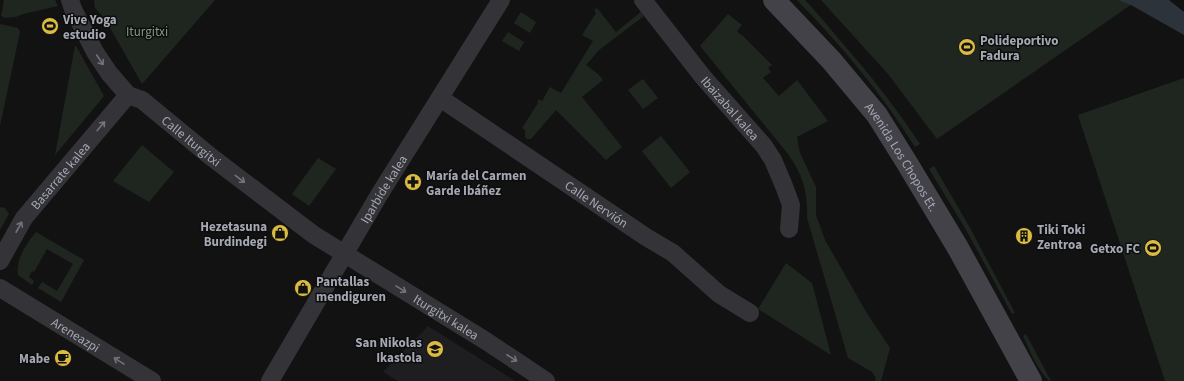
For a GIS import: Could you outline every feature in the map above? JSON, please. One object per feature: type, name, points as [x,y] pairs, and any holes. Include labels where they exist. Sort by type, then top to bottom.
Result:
[{"type":"street","name":"Calle Iturgitxi","points":[[70,0],[95,52],[108,72],[128,95],[142,100],[246,184],[314,235],[344,254]]},
{"type":"street","name":"Iparbide kalea","points":[[270,381],[344,254],[500,0]]},
{"type":"street","name":"Ibaizabal kalea","points":[[643,0],[703,77],[764,146],[773,160],[791,205],[789,229]]},
{"type":"street","name":"Avenida Los Chopos Et.","points":[[774,0],[831,60],[876,115],[958,248],[1032,381]]},
{"type":"street","name":"Basarrate kalea","points":[[0,261],[24,218],[128,95]]},
{"type":"street","name":"Calle Nervión","points":[[440,98],[646,237],[673,253],[719,294],[750,313]]},
{"type":"street","name":"Iturgitxi kalea","points":[[344,254],[486,341],[546,381]]},
{"type":"street","name":"Areneazpi","points":[[0,288],[152,381]]},
{"type":"shaded area","points":[[1118,0],[1169,0],[1184,12],[1184,35],[1131,5]]},
{"type":"shaded area","name":"San Nikolas Ikastola","points":[[428,326],[515,381],[398,381],[383,372]]},
{"type":"green space","points":[[4,0],[55,0],[58,6],[16,17],[5,18],[1,16]]},
{"type":"green space","name":"Iturgitxi","points":[[94,0],[215,0],[142,84],[105,19],[95,8]]},
{"type":"green space","points":[[797,0],[805,0],[837,37],[901,116],[920,144],[915,147],[889,108],[860,70]]},
{"type":"green space","name":"Polideportivo Fadura","points":[[821,0],[1138,0],[937,139],[888,74]]},
{"type":"green space","points":[[597,8],[616,32],[641,12],[644,16],[599,50],[586,65],[603,80],[582,97],[622,147],[606,160],[556,110],[531,139],[527,139],[525,137],[525,130],[522,128],[539,99],[542,101],[550,87],[561,93],[593,41],[582,35],[596,13],[594,10]]},
{"type":"green space","points":[[521,12],[536,22],[530,33],[514,23]]},
{"type":"green space","points":[[728,14],[742,25],[737,31],[772,65],[768,68],[771,72],[763,78],[779,96],[797,80],[828,121],[797,137],[800,153],[816,187],[816,215],[825,240],[868,315],[890,348],[881,381],[875,381],[876,378],[872,372],[848,358],[807,218],[807,200],[804,184],[797,169],[788,154],[700,46]]},
{"type":"green space","points":[[0,24],[18,28],[20,32],[0,126]]},
{"type":"green space","points":[[508,32],[524,42],[519,51],[502,41]]},
{"type":"green space","points":[[75,46],[104,96],[55,155]]},
{"type":"green space","name":"Getxo FC","points":[[1184,78],[1184,381],[1165,381],[1078,115]]},
{"type":"green space","points":[[643,79],[658,98],[643,109],[628,90]]},
{"type":"green space","points":[[661,136],[690,172],[671,188],[642,151]]},
{"type":"green space","points":[[142,145],[174,172],[149,202],[113,181]]},
{"type":"green space","points":[[318,158],[336,169],[309,206],[292,194]]},
{"type":"green space","points":[[934,166],[969,226],[1015,313],[1012,314],[965,228],[929,169]]},
{"type":"green space","points":[[0,207],[5,208],[9,214],[0,230]]},
{"type":"green space","points":[[36,232],[84,260],[61,302],[38,288],[42,282],[57,291],[73,264],[47,249],[34,272],[32,271],[29,277],[34,281],[32,285],[18,275],[18,264],[20,258]]},
{"type":"green space","points":[[786,263],[812,283],[831,355],[758,309]]},
{"type":"green space","points":[[1026,334],[1051,381],[1049,381],[1034,360],[1023,336]]},
{"type":"place","name":"Vive Yoga estudio","points":[[50,26]]},
{"type":"place","name":"Polideportivo Fadura","points":[[967,47]]},
{"type":"place","name":"María del Carmen Garde Ibáñez","points":[[413,182]]},
{"type":"place","name":"Hezetasuna Burdindegi","points":[[280,233]]},
{"type":"place","name":"Tiki Toki Zentroa","points":[[1024,236]]},
{"type":"place","name":"Getxo FC","points":[[1153,248]]},
{"type":"place","name":"Pantallas mendiguren","points":[[303,288]]},
{"type":"place","name":"San Nikolas Ikastola","points":[[435,349]]},
{"type":"place","name":"Mabe","points":[[63,358]]}]
